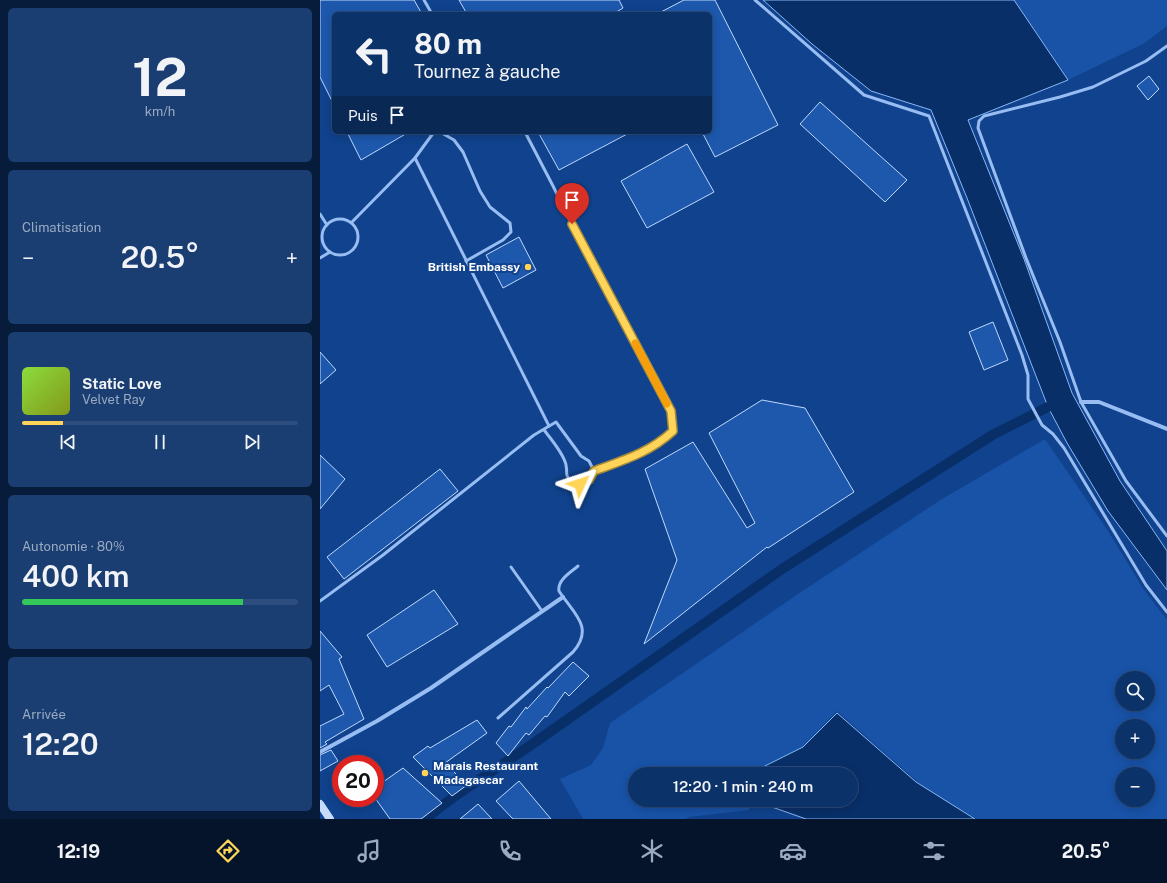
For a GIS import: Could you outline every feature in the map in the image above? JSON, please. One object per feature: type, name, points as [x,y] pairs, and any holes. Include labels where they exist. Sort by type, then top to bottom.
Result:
[{"type":"main road","points":[[320,804],[330,819]]},
{"type":"street","points":[[1081,402],[1099,402],[1167,429]]},
{"type":"street","points":[[320,752],[377,721],[430,688],[563,597]]},
{"type":"lane","points":[[424,0],[431,12]]},
{"type":"lane","points":[[755,0],[864,95],[929,116],[1022,355],[1028,375],[1028,399],[1036,417],[1042,426],[1053,434],[1064,448],[1146,585],[1167,612]]},
{"type":"lane","points":[[1167,46],[1146,61],[1093,87],[984,116],[979,120],[978,128],[1005,203],[1060,342],[1081,402],[1126,481],[1167,536]]},
{"type":"lane","points":[[352,222],[415,158],[433,134]]},
{"type":"lane","points":[[444,134],[454,140],[463,152],[480,191],[490,207],[510,223],[510,232],[503,240],[466,261]]},
{"type":"lane","points":[[526,134],[584,249],[671,411],[673,431],[659,443],[633,457],[594,471],[589,480],[580,484],[572,483],[566,474],[566,465],[562,457],[544,430]]},
{"type":"lane","points":[[415,158],[549,426]]},
{"type":"lane","points":[[320,214],[327,224]]},
{"type":"lane","points":[[336,219],[352,222],[356,226],[359,236],[356,246],[349,253],[344,255],[330,252],[324,246],[322,239],[323,231],[327,224],[336,219]]},
{"type":"lane","points":[[320,258],[330,252]]},
{"type":"lane","points":[[320,601],[383,555],[534,435],[556,422],[581,456],[589,461],[594,471]]},
{"type":"lane","points":[[498,718],[579,645],[582,639],[582,625],[559,591],[559,584],[578,566]]},
{"type":"lane","points":[[511,567],[542,611]]},
{"type":"shaded area","points":[[763,0],[1014,0],[1068,80],[968,120],[1024,259],[1072,393],[1120,481],[1167,551],[1167,590],[1108,511],[1067,443],[1048,407],[967,198],[931,110],[871,91],[812,44]]},
{"type":"shaded area","points":[[1014,0],[1167,0],[1167,26],[1143,44],[1068,80]]},
{"type":"shaded area","points":[[1045,439],[1108,531],[1144,590],[1167,620],[1167,819],[977,819],[927,790],[837,711],[803,747],[765,767],[628,767],[628,807],[750,807],[749,810],[689,817],[686,819],[583,819],[560,779],[591,765],[603,748],[610,723],[795,596],[942,499]]},
{"type":"shaded area","points":[[837,713],[916,782],[975,819],[806,819],[772,807],[858,807],[858,767],[763,767],[803,747]]},
{"type":"building","points":[[320,0],[414,0],[421,12],[332,12],[332,101],[320,77]]},
{"type":"building","points":[[459,0],[619,0],[623,8],[616,12],[466,12]]},
{"type":"building","points":[[684,0],[715,0],[778,125],[715,157],[703,134],[712,134],[712,12],[661,12]]},
{"type":"building","points":[[1149,76],[1159,89],[1148,100],[1137,86]]},
{"type":"building","points":[[820,102],[907,180],[885,202],[800,124]]},
{"type":"building","points":[[348,134],[406,134],[361,160]]},
{"type":"building","points":[[539,134],[627,134],[559,170]]},
{"type":"building","points":[[687,144],[714,192],[647,228],[621,181]]},
{"type":"building","points":[[519,237],[536,270],[503,288],[486,255]]},
{"type":"building","points":[[993,322],[1008,360],[984,370],[969,332]]},
{"type":"building","points":[[320,352],[336,370],[320,384]]},
{"type":"building","points":[[762,400],[805,408],[854,492],[768,548],[767,547],[644,644],[677,560],[645,469],[693,442],[747,528],[755,523],[709,433]]},
{"type":"building","points":[[320,455],[345,479],[320,509]]},
{"type":"building","points":[[440,469],[458,491],[344,579],[327,557]]},
{"type":"building","points":[[434,590],[458,624],[387,667],[367,635]]},
{"type":"building","points":[[320,631],[342,657],[339,659],[364,719],[325,742],[327,744],[320,748],[320,726],[344,714],[329,685],[320,691]]},
{"type":"building","points":[[573,662],[589,676],[569,696],[565,692],[547,717],[545,716],[529,735],[526,733],[508,756],[496,743],[509,726],[511,727],[526,707],[527,709]]},
{"type":"building","points":[[477,720],[487,733],[445,763],[467,785],[452,796],[413,757],[428,746],[430,748]]},
{"type":"building","points":[[331,750],[334,755],[332,755],[332,764],[320,771],[320,755]]},
{"type":"building","points":[[403,768],[442,803],[421,819],[390,819],[381,807],[384,807],[384,781]]},
{"type":"building","points":[[519,781],[551,819],[513,819],[496,801]]},
{"type":"building","points":[[478,804],[492,819],[460,819]]},
{"type":"waterway","points":[[425,819],[455,796],[534,743],[782,569],[994,434],[1048,407]]},
{"type":"slow traffic","points":[[635,343],[667,404]]},
{"type":"place","name":"British Embassy","points":[[528,267]]},
{"type":"place","name":"Marais Restaurant Madagascar","points":[[425,773]]},
{"type":"route","points":[[572,224],[671,411],[673,431],[659,443],[633,457],[594,471],[589,480],[580,484]]}]
